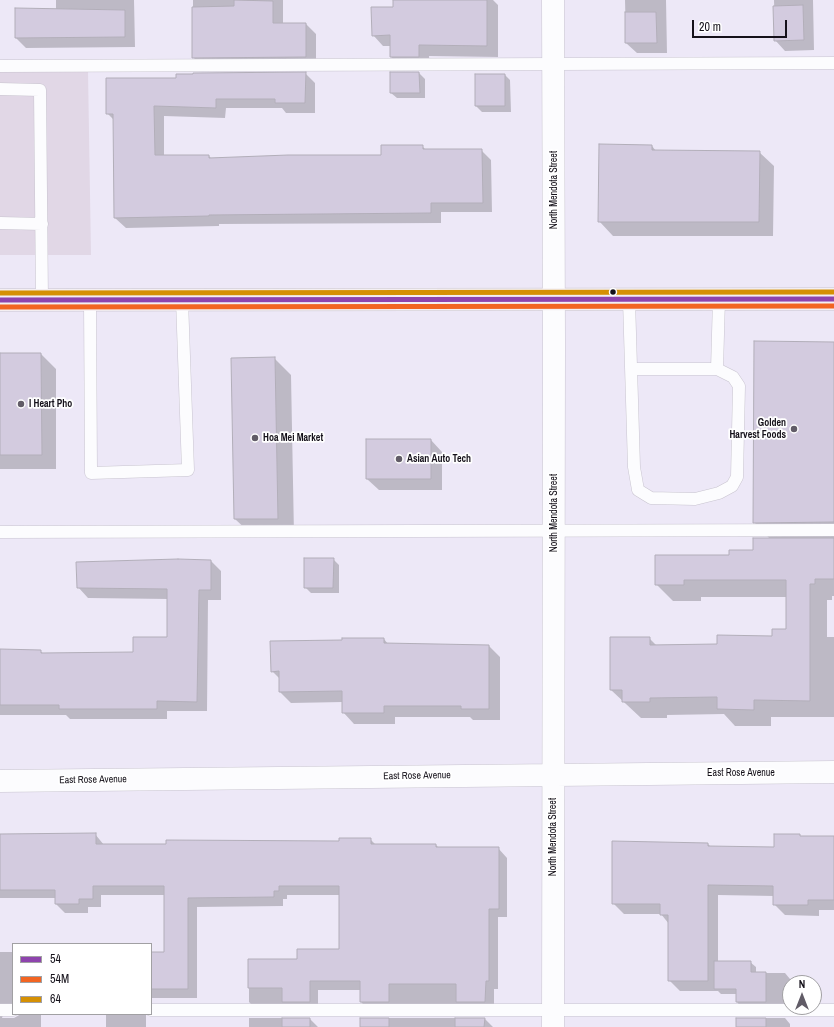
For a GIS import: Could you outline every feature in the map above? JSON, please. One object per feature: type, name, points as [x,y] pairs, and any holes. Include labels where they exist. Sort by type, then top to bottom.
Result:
[{"type":"main road","points":[[0,300],[834,299]]},
{"type":"street","name":"North Mendota Street","points":[[552,1019],[554,531],[553,0]]},
{"type":"street","name":"East Rose Avenue","points":[[0,781],[834,772]]},
{"type":"lane","points":[[0,66],[834,63]]},
{"type":"lane","points":[[0,89],[40,90],[42,300]]},
{"type":"lane","points":[[0,223],[42,224]]},
{"type":"lane","points":[[717,369],[719,299]]},
{"type":"lane","points":[[90,300],[91,474],[188,470],[182,300]]},
{"type":"lane","points":[[629,300],[634,467],[638,490],[651,498],[695,499],[719,493],[732,486],[737,477],[739,386],[734,377],[717,369],[632,369]]},
{"type":"lane","points":[[0,532],[834,530]]},
{"type":"lane","points":[[0,1010],[12,1010]]},
{"type":"lane","points":[[152,1010],[552,1019],[834,1010]]},
{"type":"shaded area","points":[[0,71],[88,71],[91,255],[0,255]]},
{"type":"building","points":[[234,0],[273,1],[273,23],[306,23],[306,57],[192,58],[192,7],[234,6]]},
{"type":"building","points":[[393,0],[487,0],[487,46],[419,45],[419,57],[390,57],[390,35],[372,36],[371,7],[393,7]]},
{"type":"building","points":[[803,5],[804,40],[774,41],[773,6]]},
{"type":"building","points":[[15,8],[125,10],[125,37],[15,38]]},
{"type":"building","points":[[625,12],[656,12],[657,43],[625,43]]},
{"type":"building","points":[[306,72],[305,103],[275,103],[275,99],[216,99],[216,108],[154,106],[155,155],[209,155],[209,158],[288,155],[381,155],[381,145],[423,145],[423,149],[482,149],[483,203],[431,203],[431,213],[209,215],[114,218],[113,114],[106,114],[106,78],[176,78],[176,74],[193,73]]},
{"type":"building","points":[[390,72],[419,72],[420,93],[390,93]]},
{"type":"building","points":[[475,74],[505,74],[505,106],[475,106]]},
{"type":"building","points":[[599,144],[652,145],[652,150],[760,151],[759,222],[598,222]]},
{"type":"building","name":"Golden Harvest Foods","points":[[754,341],[834,342],[834,522],[753,523]]},
{"type":"building","name":"I Heart Pho","points":[[0,353],[41,353],[42,455],[0,455]]},
{"type":"building","name":"Hoa Mei Market","points":[[275,357],[278,519],[234,519],[231,358]]},
{"type":"building","name":"Asian Auto Tech","points":[[366,439],[431,439],[431,479],[366,479]]},
{"type":"building","points":[[753,538],[834,538],[834,579],[815,579],[815,584],[810,584],[810,701],[754,700],[754,710],[717,709],[717,697],[650,698],[650,702],[622,702],[622,690],[610,690],[610,637],[650,637],[650,645],[717,644],[717,635],[772,636],[772,629],[786,629],[786,580],[684,580],[684,585],[655,585],[655,555],[729,555],[729,550],[753,550]]},
{"type":"building","points":[[304,558],[334,558],[333,588],[304,588]]},
{"type":"building","points":[[178,559],[211,560],[211,590],[199,590],[197,702],[157,701],[157,709],[59,709],[59,705],[0,705],[0,649],[41,650],[41,653],[133,652],[133,637],[167,637],[167,589],[77,588],[76,562]]},
{"type":"building","points":[[342,638],[384,638],[384,643],[489,645],[489,709],[461,709],[461,706],[384,706],[384,713],[342,713],[342,691],[279,692],[279,671],[271,672],[270,641],[342,640]]},
{"type":"building","points":[[96,833],[96,844],[166,844],[166,840],[339,841],[339,838],[371,838],[371,844],[436,844],[436,847],[499,847],[499,909],[489,909],[489,981],[486,981],[485,1002],[456,1002],[456,984],[389,984],[389,1002],[360,1002],[360,981],[310,981],[310,1002],[282,1002],[282,988],[248,988],[248,959],[297,959],[297,949],[339,949],[339,886],[279,886],[279,891],[274,891],[274,897],[188,898],[188,989],[152,989],[152,952],[164,952],[164,886],[93,886],[93,899],[79,899],[79,904],[55,904],[55,890],[0,890],[0,834]]},
{"type":"building","points":[[774,834],[834,836],[834,900],[808,900],[808,905],[773,905],[773,886],[708,885],[708,981],[668,981],[668,915],[660,915],[660,904],[612,904],[612,841],[708,843],[708,846],[774,847]]},
{"type":"building","points":[[714,961],[751,961],[751,972],[766,972],[766,1002],[736,1002],[736,989],[714,989]]},
{"type":"building","points":[[282,1018],[310,1018],[310,1027],[282,1027]]},
{"type":"building","points":[[360,1018],[389,1018],[389,1027],[360,1027]]},
{"type":"building","points":[[455,1018],[485,1018],[484,1027],[455,1027]]},
{"type":"building","points":[[736,1018],[766,1018],[766,1027],[736,1027]]},
{"type":"transit line","name":"64","points":[[0,293],[834,292]]},
{"type":"transit line","name":"54","points":[[0,300],[834,299]]},
{"type":"transit line","name":"54M","points":[[0,307],[834,306]]},
{"type":"place","name":"I Heart Pho","points":[[21,404]]},
{"type":"place","name":"Golden Harvest Foods","points":[[794,429]]},
{"type":"place","name":"Hoa Mei Market","points":[[255,438]]},
{"type":"place","name":"Asian Auto Tech","points":[[399,459]]}]
